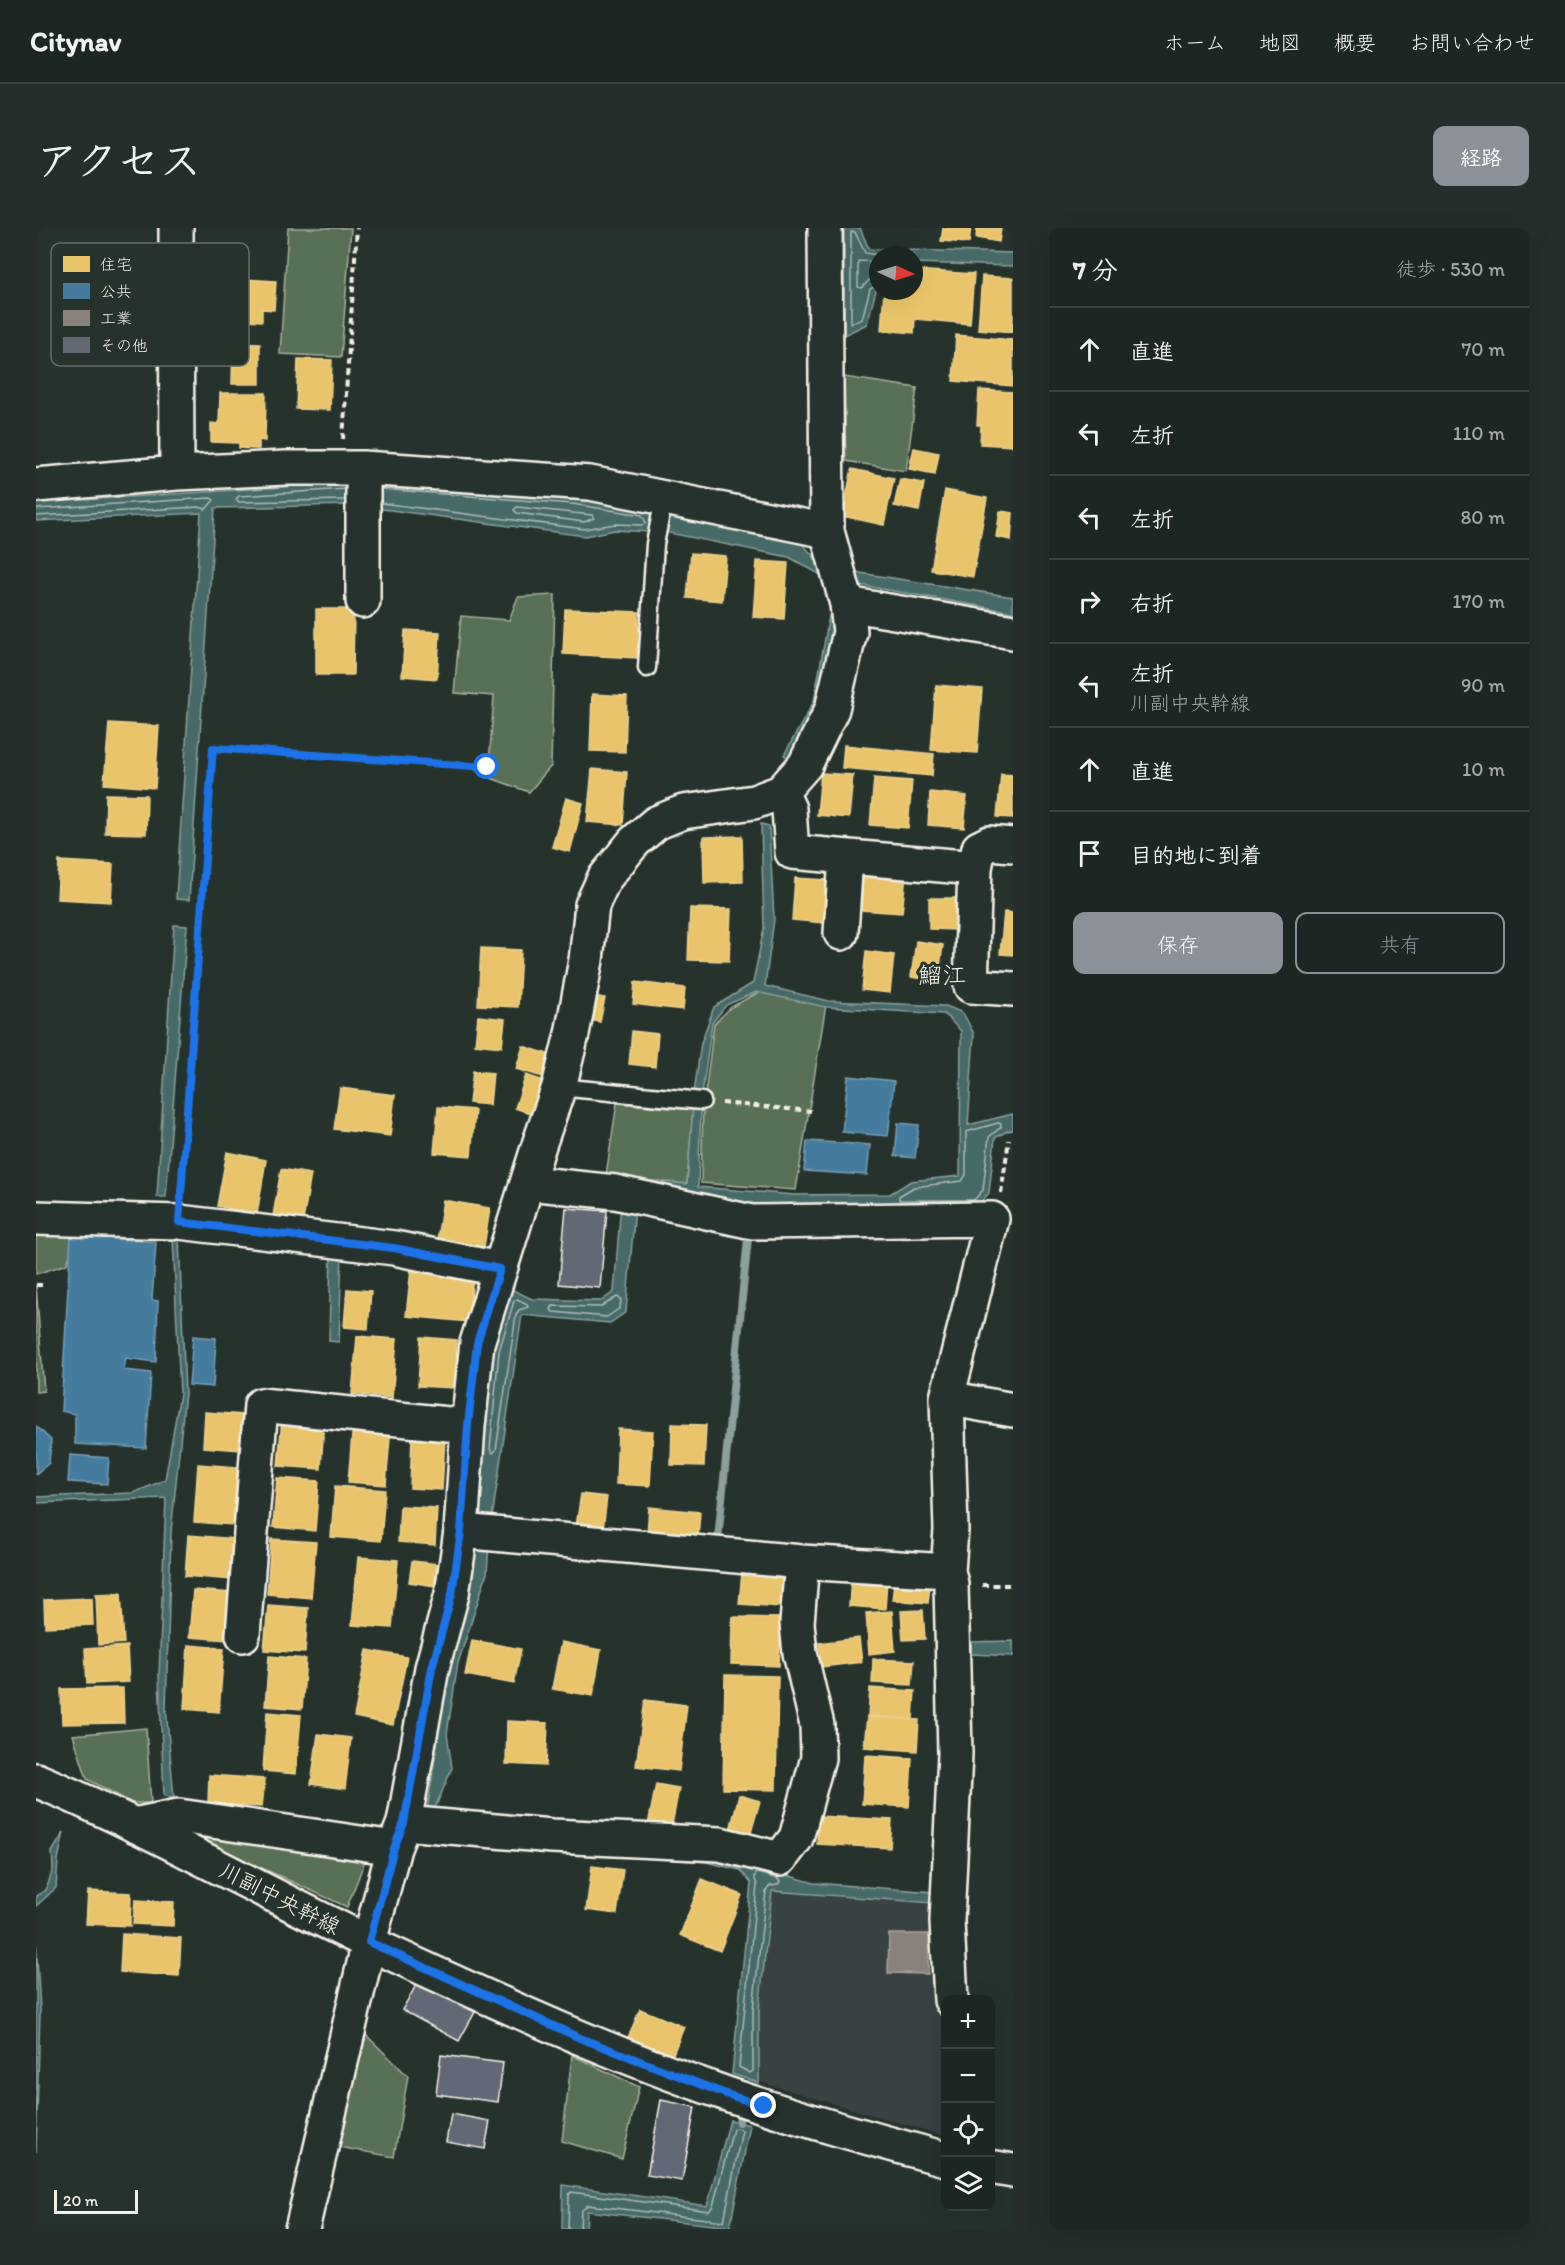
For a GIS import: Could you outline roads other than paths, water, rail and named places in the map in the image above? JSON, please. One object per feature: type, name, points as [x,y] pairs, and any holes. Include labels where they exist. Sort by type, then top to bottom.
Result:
[{"type":"street","points":[[176,228],[176,243]]},
{"type":"street","points":[[302,2229],[369,1942],[399,1835],[432,1668],[452,1594],[461,1531],[468,1425],[477,1343],[559,1087],[586,960],[592,905],[604,879],[634,842],[656,823],[683,812],[754,802],[781,792],[804,765],[832,708],[849,632],[847,604],[827,531],[825,228]]},
{"type":"street","points":[[177,366],[177,473]]},
{"type":"street","points":[[352,467],[362,516],[363,601]]},
{"type":"street","points":[[36,485],[177,473],[352,467],[590,483],[827,531]]},
{"type":"street","points":[[847,604],[1013,632]]},
{"type":"street","points":[[781,792],[789,809],[792,852],[975,867]]},
{"type":"street","points":[[1013,845],[989,843],[979,848],[975,867],[971,986],[1013,989]]},
{"type":"street","points":[[841,933],[846,857]]},
{"type":"street","points":[[528,1183],[615,1192],[752,1222],[992,1219],[947,1398],[951,1530],[948,1572],[951,1584],[955,1754],[947,1921],[951,1995]]},
{"type":"street","points":[[36,1218],[179,1222],[394,1248],[500,1269]]},
{"type":"street","points":[[947,1398],[1013,1410]]},
{"type":"street","points":[[243,1635],[261,1405],[468,1425]]},
{"type":"street","points":[[461,1531],[802,1562],[948,1572]]},
{"type":"street","points":[[134,1825],[179,1816],[399,1835],[552,1836],[720,1844],[780,1859],[796,1838],[818,1758],[817,1725],[800,1653],[797,1623],[802,1562]]},
{"type":"street","name":"川副中央幹線","points":[[36,1780],[134,1825],[369,1942],[580,2038],[726,2094],[853,2134],[941,2157]]},
{"type":"street","points":[[995,2168],[1013,2171]]},
{"type":"lane","points":[[647,668],[655,544],[664,498]]},
{"type":"lane","points":[[559,1087],[702,1101]]},
{"type":"water","points":[[844,228],[860,228],[869,249],[869,300],[873,300],[867,324],[844,335]]},
{"type":"water","points":[[923,250],[1013,253],[1013,266],[923,263]]},
{"type":"water","points":[[359,482],[573,498],[649,510],[652,522],[650,532],[615,530],[585,536],[353,505],[215,508],[189,900],[176,899],[201,513],[36,521],[36,503]]},
{"type":"water","points":[[672,515],[801,542],[826,571],[828,579],[789,557],[664,532],[664,524]]},
{"type":"water","points":[[854,572],[1013,597],[1013,612],[860,585]]},
{"type":"water","points":[[829,616],[836,619],[822,706],[791,759],[784,755],[814,701]]},
{"type":"water","points":[[761,824],[769,826],[774,919],[765,986],[829,1001],[946,1006],[963,1013],[974,1034],[968,1125],[1013,1114],[1013,1130],[995,1138],[989,1193],[976,1207],[751,1208],[629,1179],[687,1184],[693,1107],[701,1107],[698,1187],[794,1195],[890,1194],[911,1181],[960,1176],[961,1031],[944,1014],[826,1007],[756,992],[726,1005],[712,1023],[702,1094],[694,1093],[701,1043],[714,1007],[753,983],[764,928]]},
{"type":"water","points":[[174,925],[187,926],[166,1197],[157,1197]]},
{"type":"water","points":[[621,1203],[635,1208],[626,1312],[610,1323],[522,1315],[492,1518],[478,1515],[493,1350],[511,1289],[532,1299],[601,1301],[614,1292]]},
{"type":"water","points":[[179,1236],[185,1393],[171,1532],[166,1708],[174,1799],[164,1795],[159,1676],[166,1498],[36,1503],[36,1497],[133,1493],[165,1480],[180,1394],[173,1237]]},
{"type":"water","points":[[331,1249],[342,1250],[339,1342],[329,1341]]},
{"type":"water","points":[[475,1541],[489,1543],[487,1573],[458,1663],[447,1734],[452,1768],[433,1813],[427,1812],[446,1682],[466,1604]]},
{"type":"water","points":[[1013,1641],[1013,1656],[971,1654],[971,1642]]},
{"type":"water","points":[[64,1832],[58,1860],[56,1888],[36,1906],[36,1896],[46,1890],[53,1869],[52,1852]]},
{"type":"water","points":[[598,1854],[713,1854],[814,1883],[934,1892],[934,1903],[772,1891],[759,2009],[759,2083],[732,2074],[751,1883],[740,1870],[706,1862]]},
{"type":"water","points":[[36,1940],[40,2011],[36,2152]]},
{"type":"water","points":[[730,2120],[750,2125],[730,2227],[587,2211],[586,2229],[562,2229],[563,2185],[707,2206]]},
{"type":"waterway","points":[[718,1539],[748,1238]]},
{"type":"waterway","points":[[739,2122],[742,2105]]},
{"type":"district","name":"鰡江","points":[[942,975]]}]
